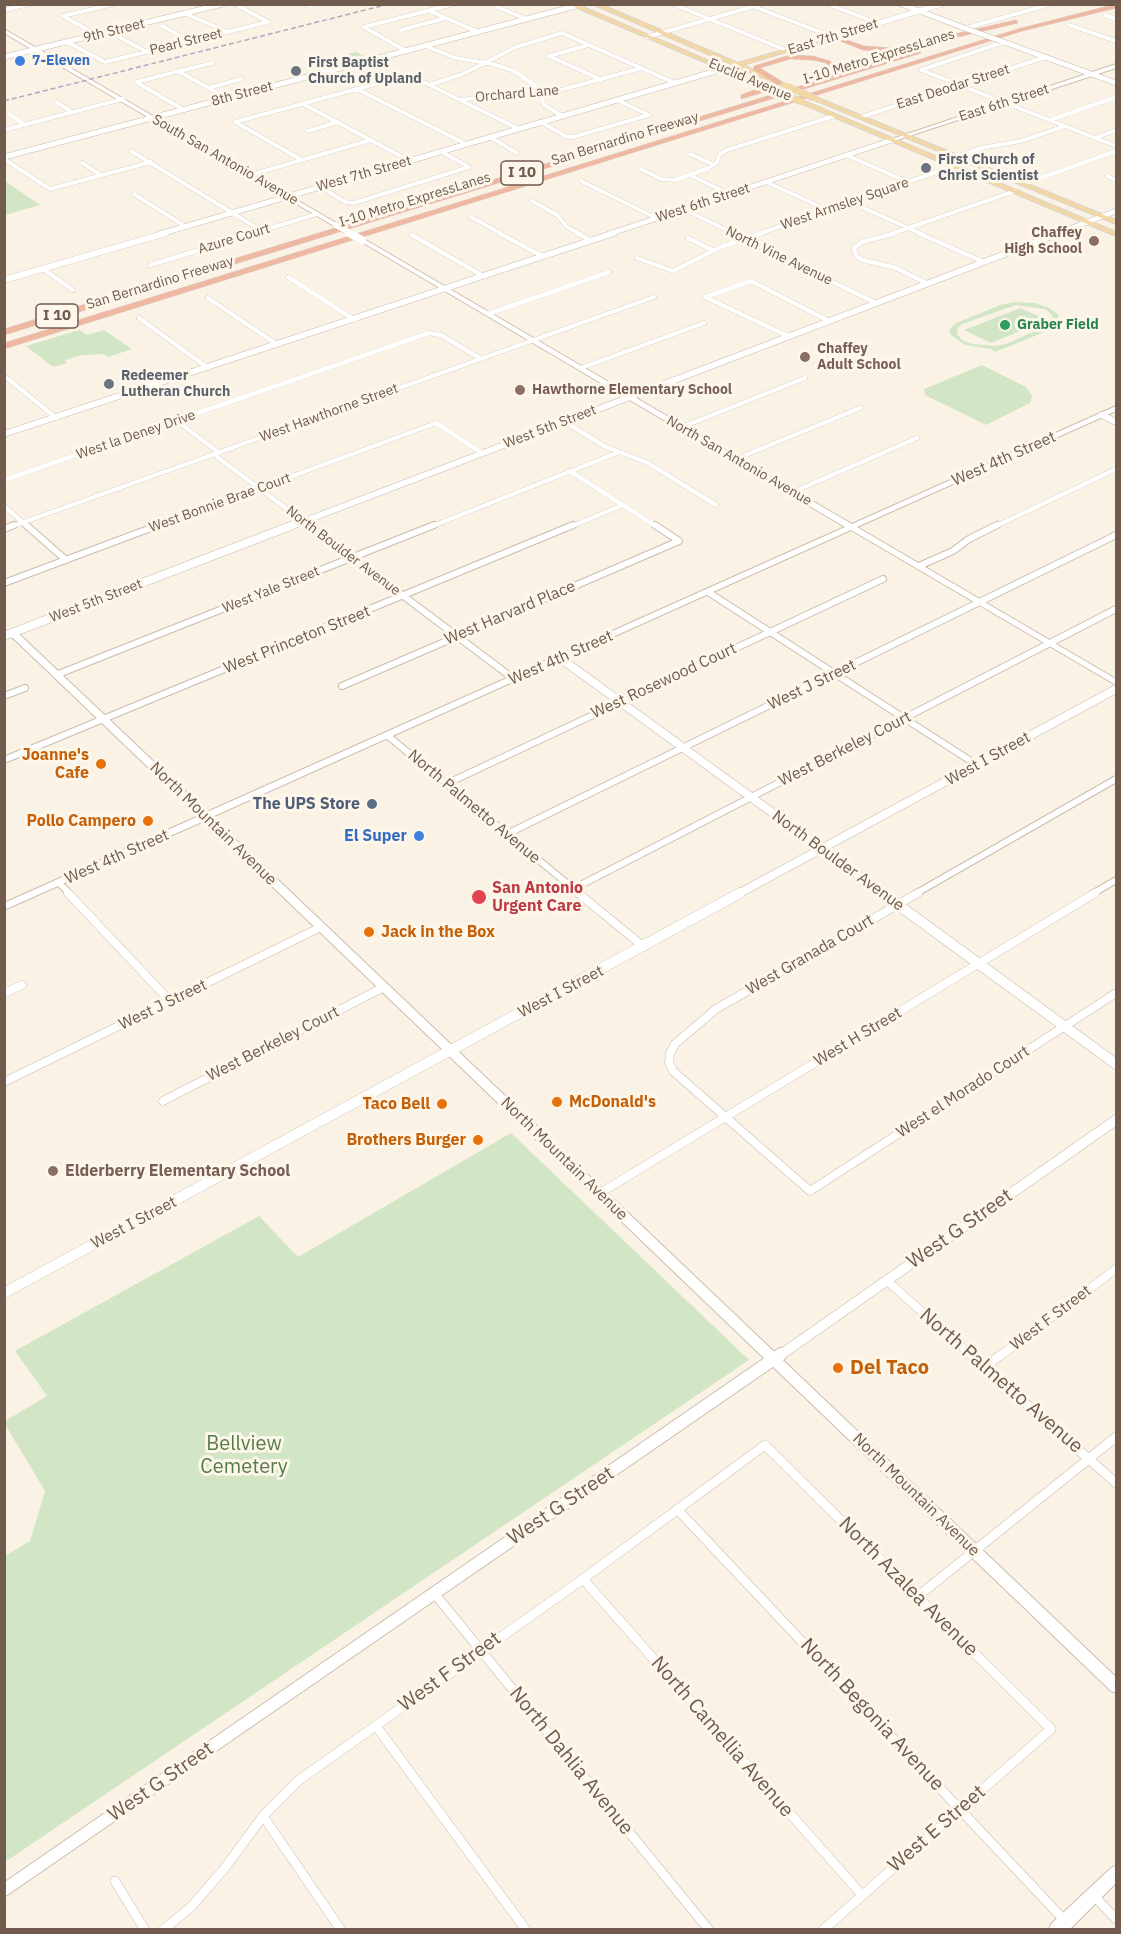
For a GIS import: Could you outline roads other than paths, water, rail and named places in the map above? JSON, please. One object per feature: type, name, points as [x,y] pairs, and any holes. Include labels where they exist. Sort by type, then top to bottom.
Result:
[{"type":"highway","name":"I-10 Metro ExpressLanes","points":[[5,339],[26,330],[999,30],[1096,4]]},
{"type":"highway","name":"I-10 Metro ExpressLanes","points":[[5,339],[1019,27],[1109,4]]},
{"type":"highway","name":"San Bernardino Freeway","points":[[5,339],[75,327],[85,321],[1046,22],[1116,6]]},
{"type":"highway","name":"San Bernardino Freeway","points":[[5,339],[109,300],[602,149],[786,89],[1016,22],[1052,8]]},
{"type":"highway","points":[[833,37],[869,49],[897,50],[1016,22]]},
{"type":"highway","points":[[629,152],[658,146],[811,101],[989,40]]},
{"type":"highway","points":[[776,86],[756,67],[783,58],[802,56],[825,60],[834,68],[830,74],[786,89]]},
{"type":"highway","points":[[602,149],[761,90],[748,79]]},
{"type":"main road","name":"Euclid Avenue","points":[[594,4],[738,65],[776,86],[811,101]]},
{"type":"main road","name":"Euclid Avenue","points":[[573,6],[748,79],[786,89],[811,101]]},
{"type":"main road","name":"South San Antonio Avenue","points":[[4,30],[362,240]]},
{"type":"main road","name":"East 7th Street","points":[[723,69],[833,37]]},
{"type":"main road","name":"East 6th Street","points":[[892,140],[1116,66]]},
{"type":"main road","points":[[811,101],[834,116],[1116,234]]},
{"type":"main road","points":[[811,101],[907,135],[1099,218],[1116,222]]},
{"type":"main road","points":[[986,179],[1001,174]]},
{"type":"main road","name":"North San Antonio Avenue","points":[[362,240],[1116,682]]},
{"type":"main road","name":"West 4th Street","points":[[4,907],[1116,408]]},
{"type":"main road","name":"North Mountain Avenue","points":[[4,621],[11,628],[7,634],[56,675],[104,720],[1116,1686]]},
{"type":"main road","points":[[1061,1926],[1116,1873]]},
{"type":"street","points":[[4,10],[30,4]]},
{"type":"street","points":[[97,35],[63,16],[114,4]]},
{"type":"street","name":"9th Street","points":[[4,57],[224,4]]},
{"type":"street","name":"Pearl Street","points":[[67,42],[103,62],[268,21],[235,4]]},
{"type":"street","points":[[304,4],[312,6]]},
{"type":"street","points":[[406,51],[364,27],[453,4]]},
{"type":"street","name":"8th Street","points":[[4,158],[583,4]]},
{"type":"street","points":[[673,4],[788,51]]},
{"type":"street","points":[[749,4],[833,37]]},
{"type":"street","points":[[647,37],[762,4]]},
{"type":"street","points":[[827,4],[878,23]]},
{"type":"street","points":[[902,4],[1116,83]]},
{"type":"street","name":"East 7th Street","points":[[833,37],[942,4]]},
{"type":"street","points":[[497,7],[526,19]]},
{"type":"street","points":[[966,28],[1052,8]]},
{"type":"street","points":[[430,10],[478,32]]},
{"type":"street","points":[[186,14],[228,32]]},
{"type":"street","points":[[1106,15],[1116,19]]},
{"type":"street","points":[[401,30],[446,18]]},
{"type":"street","points":[[1069,25],[1116,41]]},
{"type":"street","points":[[162,26],[190,41]]},
{"type":"street","points":[[429,85],[463,74],[516,47],[562,33],[675,83]]},
{"type":"street","points":[[4,36],[12,35]]},
{"type":"street","points":[[119,37],[147,52]]},
{"type":"street","points":[[1002,41],[921,70],[1116,146]]},
{"type":"street","points":[[589,45],[549,56],[602,80]]},
{"type":"street","points":[[425,46],[456,58],[519,73],[533,82],[544,105],[562,116]]},
{"type":"street","name":"East Deodar Street","points":[[861,117],[1046,57]]},
{"type":"street","points":[[184,110],[136,82],[212,63]]},
{"type":"street","name":"Orchard Lane","points":[[461,100],[492,94],[564,90],[642,68]]},
{"type":"street","name":"West 7th Street","points":[[4,280],[723,69]]},
{"type":"street","points":[[178,71],[227,98]]},
{"type":"street","points":[[302,160],[235,122],[409,75],[519,129]]},
{"type":"street","points":[[208,88],[241,79]]},
{"type":"street","points":[[357,89],[466,144]]},
{"type":"street","points":[[1050,120],[1116,97]]},
{"type":"street","points":[[4,130],[123,99]]},
{"type":"street","points":[[542,122],[567,137],[573,137],[649,115],[617,100]]},
{"type":"street","points":[[56,102],[72,112]]},
{"type":"street","points":[[303,104],[410,161]]},
{"type":"street","points":[[9,114],[25,125]]},
{"type":"street","points":[[641,169],[666,180],[675,180],[714,165],[720,154],[727,150],[834,116]]},
{"type":"street","points":[[308,130],[338,122]]},
{"type":"street","points":[[958,156],[981,148],[1021,141],[1066,126]]},
{"type":"street","points":[[1095,138],[1116,130]]},
{"type":"street","points":[[490,137],[517,153]]},
{"type":"street","points":[[250,175],[371,140]]},
{"type":"street","name":"West 6th Street","points":[[4,434],[892,140]]},
{"type":"street","points":[[131,151],[262,231]]},
{"type":"street","points":[[1024,184],[1116,151]]},
{"type":"street","points":[[321,187],[350,203],[468,168],[442,152]]},
{"type":"street","points":[[690,154],[714,165]]},
{"type":"street","points":[[846,155],[908,182]]},
{"type":"street","points":[[4,158],[50,189],[151,162]]},
{"type":"street","points":[[82,164],[101,175]]},
{"type":"street","name":"West Armsley Square","points":[[636,258],[673,271],[744,239],[954,166]]},
{"type":"street","points":[[690,175],[729,194]]},
{"type":"street","points":[[1107,176],[1116,180]]},
{"type":"street","points":[[581,181],[656,218]]},
{"type":"street","points":[[766,182],[828,210]]},
{"type":"street","points":[[928,284],[896,268],[863,260],[853,252],[857,244],[862,242],[909,229],[1015,191]]},
{"type":"street","points":[[134,194],[186,227]]},
{"type":"street","points":[[532,201],[557,215],[567,227],[590,240]]},
{"type":"street","points":[[850,202],[984,262]]},
{"type":"street","name":"North Vine Avenue","points":[[683,209],[876,303]]},
{"type":"street","name":"West 5th Street","points":[[7,634],[1116,211]]},
{"type":"street","name":"Azure Court","points":[[150,265],[317,214]]},
{"type":"street","points":[[471,217],[542,256]]},
{"type":"street","points":[[412,235],[482,276]]},
{"type":"street","points":[[688,238],[714,251]]},
{"type":"street","points":[[44,269],[73,290]]},
{"type":"street","points":[[488,314],[609,272]]},
{"type":"street","points":[[288,277],[353,319]]},
{"type":"street","points":[[788,336],[705,297],[751,281],[829,321]]},
{"type":"street","name":"West Hawthorne Street","points":[[4,529],[654,297]]},
{"type":"street","points":[[208,298],[275,343]]},
{"type":"street","points":[[139,318],[207,367]]},
{"type":"street","points":[[581,368],[704,323]]},
{"type":"street","name":"West la Deney Drive","points":[[4,480],[429,333],[438,334],[481,359]]},
{"type":"street","name":"West 6th Street","points":[[256,351],[275,343],[306,335]]},
{"type":"street","points":[[7,378],[56,417]]},
{"type":"street","points":[[682,427],[805,378]]},
{"type":"street","points":[[736,459],[860,408]]},
{"type":"street","points":[[1102,415],[1116,422]]},
{"type":"street","name":"North Boulder Avenue","points":[[177,421],[218,452],[217,457],[514,679]]},
{"type":"street","points":[[565,422],[604,446],[648,463],[717,505]]},
{"type":"street","name":"West Bonnie Brae Court","points":[[4,583],[436,423],[482,453]]},
{"type":"street","points":[[793,492],[917,438]]},
{"type":"street","name":"West Yale Street","points":[[56,675],[619,452]]},
{"type":"street","points":[[919,566],[953,551],[969,539],[1116,469]]},
{"type":"street","points":[[570,471],[623,505]]},
{"type":"street","name":"West Harvard Place","points":[[342,686],[679,541],[623,505]]},
{"type":"street","name":"West Princeton Street","points":[[4,760],[623,505]]},
{"type":"street","points":[[4,506],[66,560]]},
{"type":"street","name":"West J Street","points":[[507,834],[1116,535]]},
{"type":"street","name":"West Rosewood Court","points":[[446,784],[883,579]]},
{"type":"street","points":[[708,592],[977,765]]},
{"type":"street","name":"West Berkeley Court","points":[[573,889],[1116,609]]},
{"type":"street","name":"North Boulder Avenue","points":[[560,658],[1116,1064]]},
{"type":"street","points":[[4,696],[25,688]]},
{"type":"street","name":"West I Street","points":[[4,1293],[1116,689]]},
{"type":"street","name":"North Palmetto Avenue","points":[[388,736],[644,947]]},
{"type":"street","name":"West Granada Court","points":[[726,1117],[673,1071],[669,1062],[669,1053],[683,1036],[716,1009],[1116,779]]},
{"type":"street","name":"West H Street","points":[[600,1193],[1116,880]]},
{"type":"street","points":[[59,883],[170,1001]]},
{"type":"street","name":"West J Street","points":[[4,1082],[321,927]]},
{"type":"street","points":[[4,993],[22,985]]},
{"type":"street","name":"West Berkeley Court","points":[[163,1101],[384,987]]},
{"type":"street","name":"West el Morado Court","points":[[726,1117],[810,1191],[1116,993]]},
{"type":"street","name":"West G Street","points":[[4,1890],[1116,1120]]},
{"type":"street","name":"West F Street","points":[[985,1367],[1116,1269]]},
{"type":"street","name":"North Palmetto Avenue","points":[[886,1280],[1116,1483]]},
{"type":"street","points":[[917,1596],[1116,1437]]},
{"type":"street","name":"West F Street","points":[[163,1929],[191,1907],[224,1869],[263,1816],[299,1780],[765,1445]]},
{"type":"street","name":"North Azalea Avenue","points":[[765,1445],[1051,1729]]},
{"type":"street","name":"North Begonia Avenue","points":[[677,1509],[961,1809],[1061,1926]]},
{"type":"street","name":"North Camellia Avenue","points":[[583,1578],[862,1895]]},
{"type":"street","name":"North Dahlia Avenue","points":[[434,1593],[709,1929]]},
{"type":"street","points":[[376,1726],[526,1929]]},
{"type":"street","name":"West E Street","points":[[824,1929],[1051,1729]]},
{"type":"street","points":[[263,1816],[341,1929]]},
{"type":"street","points":[[115,1881],[145,1929]]},
{"type":"street","points":[[1094,1895],[1116,1919]]},
{"type":"railway","points":[[4,101],[389,4]]},
{"type":"place","name":"7-Eleven","points":[[20,61]]},
{"type":"place","name":"First Baptist Church of Upland","points":[[296,71]]},
{"type":"place","name":"First Church of Christ Scientist","points":[[926,168]]},
{"type":"place","name":"Chaffey High School","points":[[1094,241]]},
{"type":"place","name":"Graber Field","points":[[1005,325]]},
{"type":"place","name":"Chaffey Adult School","points":[[805,357]]},
{"type":"place","name":"Redeemer Lutheran Church","points":[[109,384]]},
{"type":"place","name":"Hawthorne Elementary School","points":[[520,390]]},
{"type":"place","name":"Joanne's Cafe","points":[[101,764]]},
{"type":"place","name":"The UPS Store","points":[[372,804]]},
{"type":"place","name":"Pollo Campero","points":[[148,821]]},
{"type":"place","name":"El Super","points":[[419,836]]},
{"type":"place","name":"San Antonio Urgent Care","points":[[479,897]]},
{"type":"place","name":"Jack in the Box","points":[[369,932]]},
{"type":"place","name":"McDonald's","points":[[557,1102]]},
{"type":"place","name":"Taco Bell","points":[[442,1104]]},
{"type":"place","name":"Brothers Burger","points":[[478,1140]]},
{"type":"place","name":"Elderberry Elementary School","points":[[53,1171]]},
{"type":"place","name":"Del Taco","points":[[838,1368]]},
{"type":"park label","name":"Bellview Cemetery","points":[[244,1456]]}]
